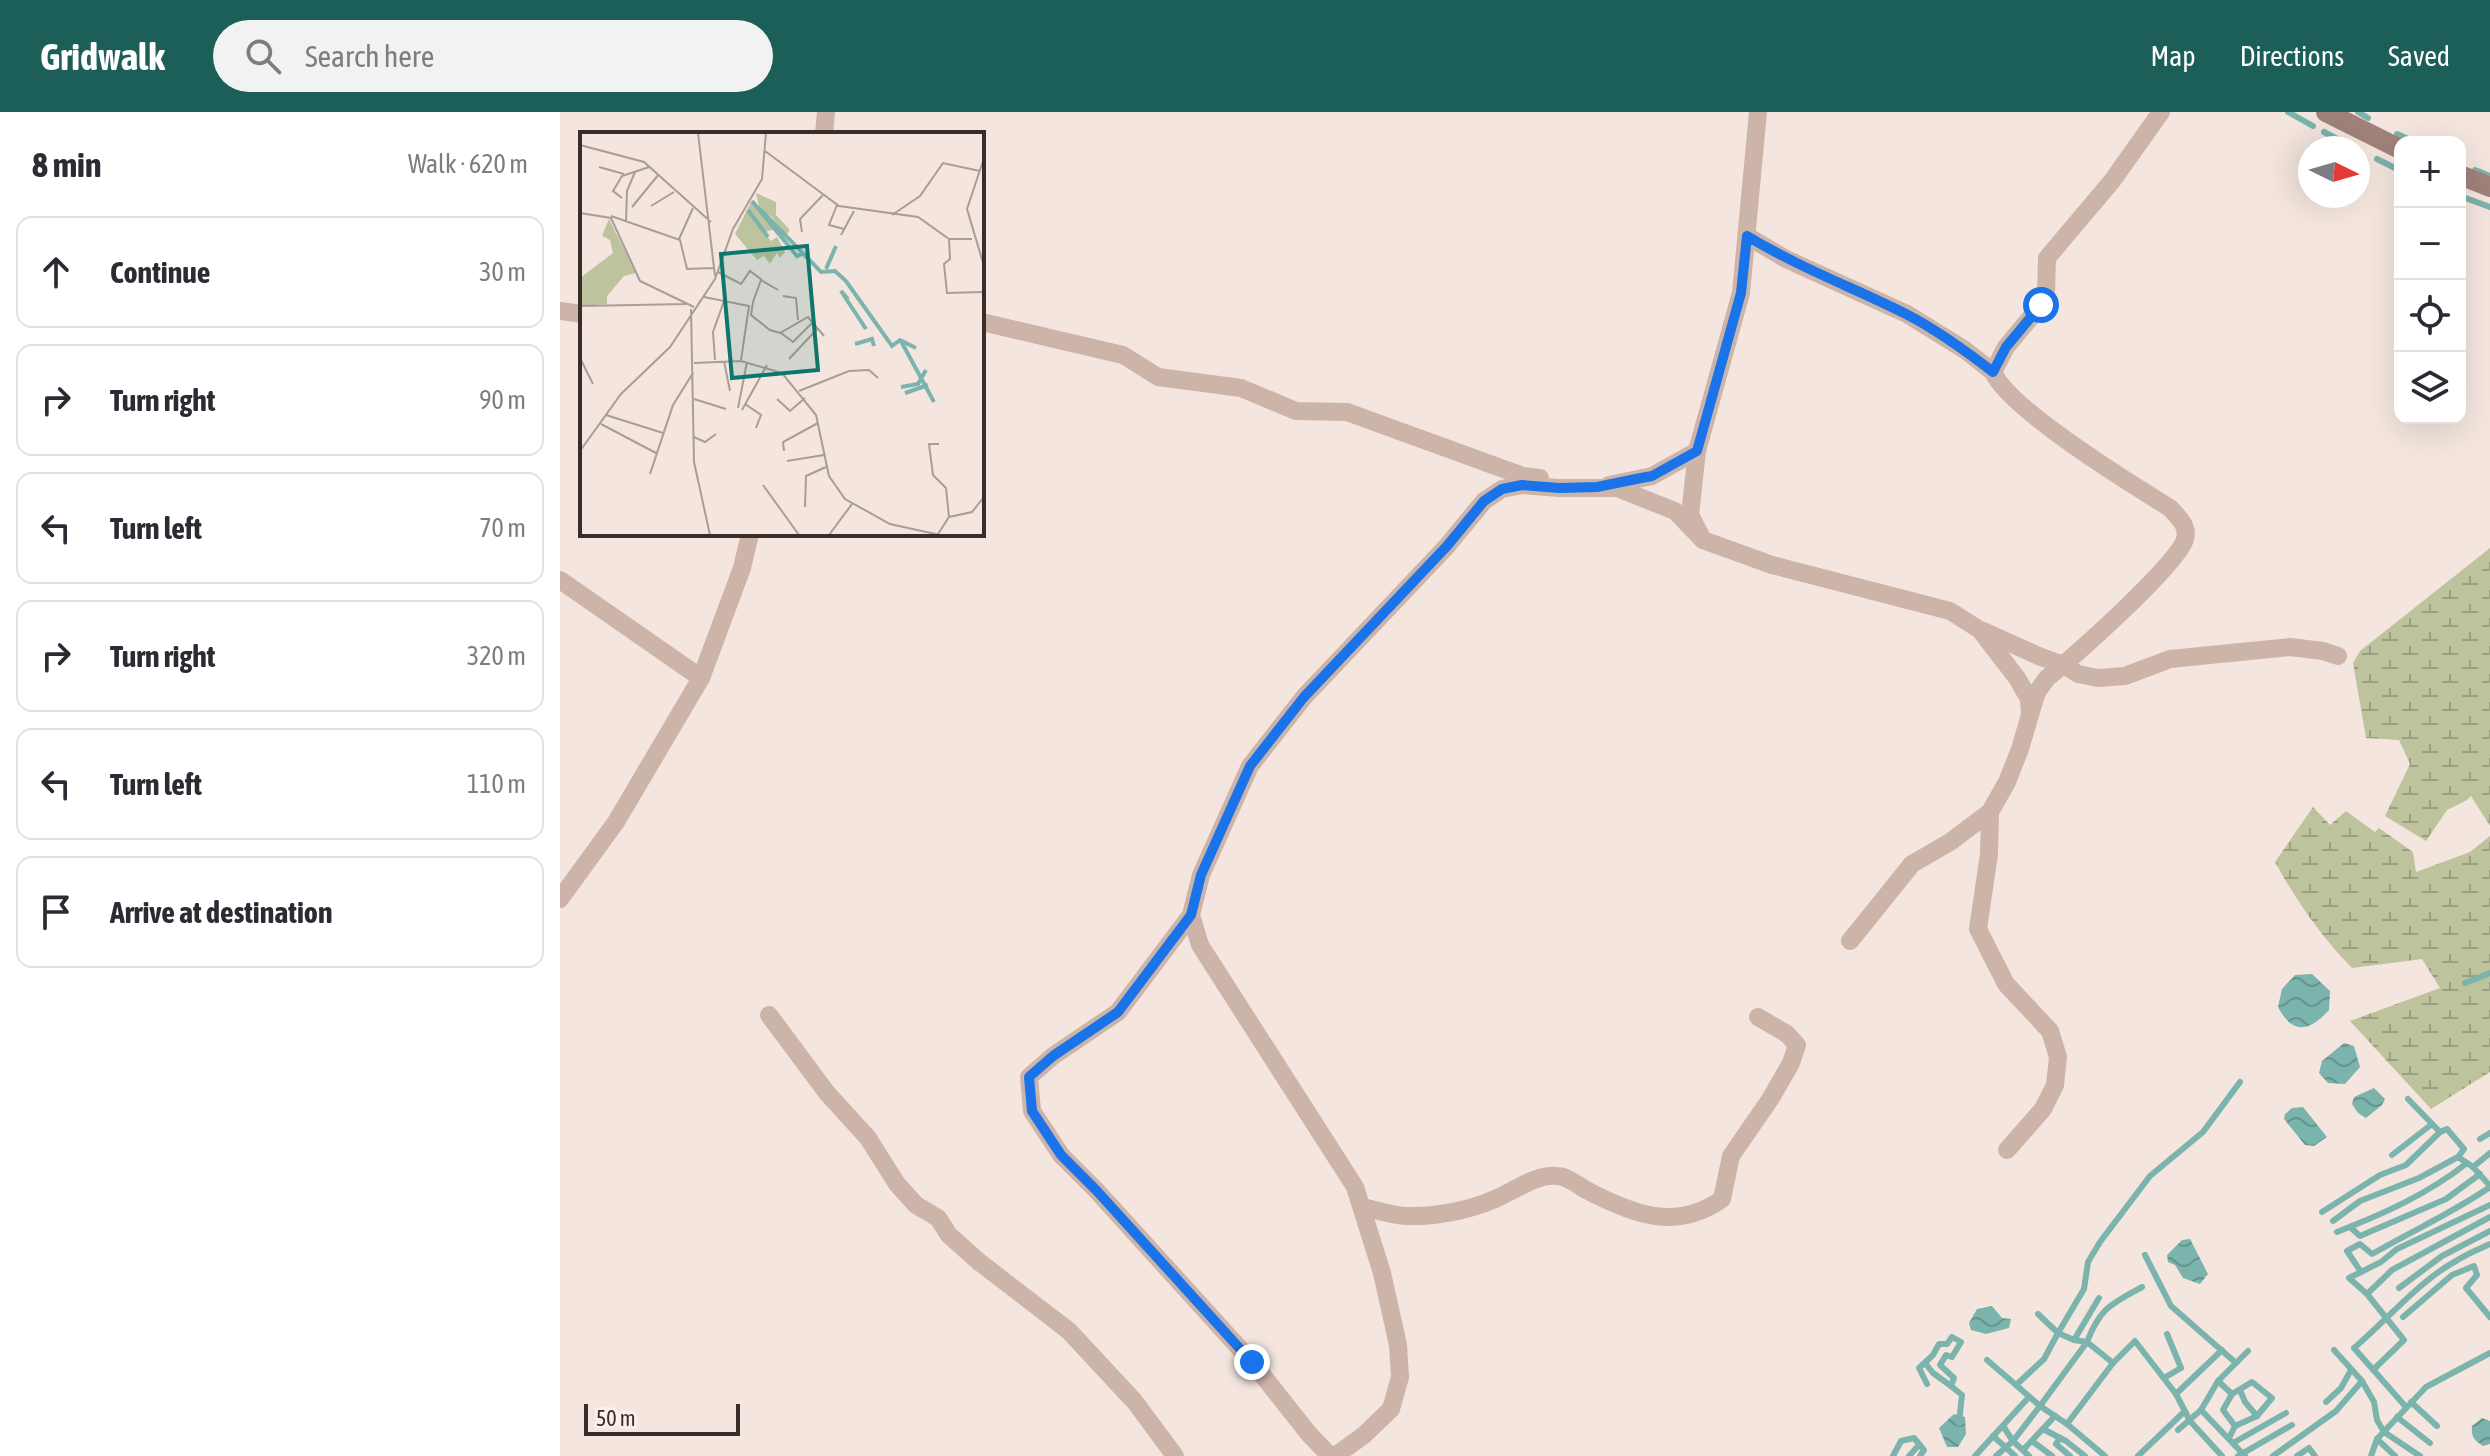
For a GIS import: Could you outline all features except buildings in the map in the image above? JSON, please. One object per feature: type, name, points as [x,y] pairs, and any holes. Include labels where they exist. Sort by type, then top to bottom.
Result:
[{"type":"main road","points":[[2326,112],[2394,146]]},
{"type":"main road","points":[[2466,177],[2490,187]]},
{"type":"street","points":[[824,132],[826,112]]},
{"type":"street","points":[[1703,540],[1690,515],[1697,451],[1741,293],[1758,112]]},
{"type":"street","points":[[1993,372],[2006,347],[2046,295],[2047,258],[2112,181],[2161,112]]},
{"type":"street","points":[[1747,236],[1786,259],[1907,314],[1965,350],[1993,372],[1998,383],[2034,416],[2170,508],[2185,525],[2186,537],[2182,547],[2159,575],[2047,678],[2037,692],[2007,782],[1990,812],[1950,842],[1912,864],[1850,941]]},
{"type":"street","points":[[560,311],[580,314]]},
{"type":"street","points":[[984,322],[1123,355],[1158,377],[1241,388],[1296,411],[1347,412],[1523,476],[1597,487],[1652,476],[1697,451]]},
{"type":"street","points":[[1191,915],[1200,945],[1355,1187],[1377,1257],[1398,1345],[1400,1377],[1391,1409],[1364,1435],[1332,1456],[1309,1434],[1252,1362],[1061,1155],[1032,1111],[1029,1077],[1053,1056],[1118,1012],[1191,915],[1201,875],[1250,766],[1304,697],[1447,546],[1484,501],[1502,489],[1522,485],[1617,488],[1675,511],[1703,540],[1772,565],[1950,611],[1980,630],[2064,665],[2078,674],[2098,678],[2125,676],[2170,659],[2290,647],[2338,656]]},
{"type":"street","points":[[560,899],[616,822],[701,678],[742,568],[750,536]]},
{"type":"street","points":[[560,580],[701,678]]},
{"type":"street","points":[[1980,630],[2017,678],[2029,699],[2030,715]]},
{"type":"street","points":[[1990,812],[1989,854],[1978,929],[2006,984],[2050,1031],[2058,1057],[2055,1085],[2043,1109],[2007,1150]]},
{"type":"street","points":[[769,1015],[827,1093],[868,1138],[906,1195],[938,1218],[949,1235],[978,1261],[1069,1331],[1135,1402],[1175,1456]]},
{"type":"street","points":[[1363,1207],[1404,1216],[1451,1212],[1473,1207],[1544,1177],[1560,1175],[1625,1209],[1646,1214],[1684,1216],[1704,1211],[1722,1199],[1731,1156],[1778,1087],[1797,1045],[1787,1034],[1758,1017]]},
{"type":"street","points":[[1377,1257],[1380,1237],[1404,1216]]},
{"type":"green space","points":[[2490,548],[2490,826],[2471,796],[2447,810],[2426,841],[2385,816],[2410,764],[2399,740],[2366,738],[2353,663],[2360,651]]},
{"type":"green space","points":[[2313,807],[2330,825],[2346,811],[2375,832],[2379,828],[2413,852],[2416,872],[2470,852],[2490,836],[2490,1072],[2431,1109],[2350,1021],[2440,988],[2422,959],[2352,968],[2310,918],[2275,862]]},
{"type":"water","points":[[2312,974],[2330,991],[2329,1010],[2315,1023],[2295,1026],[2278,1007],[2282,989],[2295,975]]},
{"type":"water","points":[[2344,1043],[2354,1046],[2360,1067],[2345,1084],[2328,1083],[2319,1073],[2322,1061]]},
{"type":"water","points":[[2374,1088],[2385,1099],[2366,1118],[2352,1104],[2354,1097]]},
{"type":"water","points":[[2303,1107],[2327,1137],[2314,1146],[2305,1145],[2284,1119],[2292,1108]]},
{"type":"water","points":[[2190,1239],[2208,1274],[2200,1284],[2183,1278],[2175,1265],[2168,1262],[2167,1255],[2182,1240]]},
{"type":"water","points":[[1992,1306],[2002,1318],[2011,1319],[2009,1328],[1986,1334],[1971,1330],[1969,1323],[1977,1309]]},
{"type":"water","points":[[1954,1414],[1965,1417],[1966,1434],[1958,1447],[1947,1447],[1939,1428]]},
{"type":"water","points":[[2482,1418],[2490,1421],[2490,1444],[2483,1446],[2474,1438],[2472,1430],[2472,1426]]},
{"type":"waterway","points":[[2288,112],[2313,126]]},
{"type":"waterway","points":[[2358,112],[2368,118]]},
{"type":"waterway","points":[[2324,132],[2332,136]]},
{"type":"waterway","points":[[2397,134],[2402,136]]},
{"type":"waterway","points":[[2377,159],[2394,168]]},
{"type":"waterway","points":[[2475,170],[2490,176]]},
{"type":"waterway","points":[[2466,198],[2490,207]]},
{"type":"waterway","points":[[2465,983],[2490,973]]},
{"type":"waterway","points":[[2074,1340],[2058,1333],[2084,1289],[2088,1262],[2100,1242],[2150,1176],[2203,1132],[2240,1082]]},
{"type":"waterway","points":[[2408,1099],[2440,1132],[2447,1129],[2464,1149],[2458,1157],[2473,1167],[2490,1186]]},
{"type":"waterway","points":[[2392,1155],[2432,1124]]},
{"type":"waterway","points":[[2322,1212],[2380,1175],[2406,1165],[2440,1132]]},
{"type":"waterway","points":[[2480,1139],[2490,1133]]},
{"type":"waterway","points":[[2473,1167],[2490,1153]]},
{"type":"waterway","points":[[2333,1221],[2360,1201],[2419,1178],[2458,1157]]},
{"type":"waterway","points":[[2337,1232],[2405,1202],[2467,1163]]},
{"type":"waterway","points":[[2350,1227],[2360,1236],[2446,1199],[2480,1174]]},
{"type":"waterway","points":[[2361,1272],[2347,1251],[2360,1244],[2372,1254],[2490,1187]]},
{"type":"waterway","points":[[2373,1370],[2404,1340],[2367,1294],[2349,1278],[2381,1262],[2397,1249],[2490,1205]]},
{"type":"waterway","points":[[2367,1294],[2392,1270],[2490,1217]]},
{"type":"waterway","points":[[2399,1288],[2442,1256],[2490,1231]]},
{"type":"waterway","points":[[2406,1407],[2354,1348],[2442,1269],[2490,1244]]},
{"type":"waterway","points":[[2145,1255],[2171,1306],[2236,1363]]},
{"type":"waterway","points":[[2403,1317],[2452,1275],[2474,1266],[2477,1275],[2466,1288],[2490,1317]]},
{"type":"waterway","points":[[2142,1287],[2108,1308],[2097,1321],[2087,1342],[2113,1363],[2135,1341],[2176,1394],[2190,1421],[2222,1456]]},
{"type":"waterway","points":[[2016,1385],[2040,1406],[2087,1342],[2074,1340],[2099,1298]]},
{"type":"waterway","points":[[1987,1360],[2016,1385],[2044,1359],[2058,1333],[2038,1314]]},
{"type":"waterway","points":[[2164,1378],[2181,1368],[2167,1334]]},
{"type":"waterway","points":[[1927,1384],[1919,1368],[1933,1355],[1939,1344],[1947,1344],[1952,1337],[1961,1342],[1952,1357],[1946,1355],[1940,1365],[1954,1378],[1951,1386],[1962,1395],[1959,1423]]},
{"type":"waterway","points":[[2176,1394],[2222,1350]]},
{"type":"waterway","points":[[2334,1350],[2362,1381],[2374,1402],[2377,1420],[2384,1432],[2420,1456]]},
{"type":"waterway","points":[[2218,1381],[2248,1351]]},
{"type":"waterway","points":[[2371,1456],[2377,1439],[2426,1387],[2490,1353]]},
{"type":"waterway","points":[[1925,1363],[1951,1386]]},
{"type":"waterway","points":[[1996,1456],[2013,1441],[2040,1406],[2067,1424],[2113,1363]]},
{"type":"waterway","points":[[2326,1402],[2341,1388],[2351,1370]]},
{"type":"waterway","points":[[2178,1430],[2201,1410],[2218,1381],[2232,1394],[2252,1382],[2272,1398],[2257,1416],[2235,1426],[2229,1438]]},
{"type":"waterway","points":[[2273,1456],[2336,1411],[2362,1381]]},
{"type":"waterway","points":[[2240,1390],[2257,1416]]},
{"type":"waterway","points":[[2232,1394],[2223,1410],[2235,1426]]},
{"type":"waterway","points":[[1975,1456],[2029,1397]]},
{"type":"waterway","points":[[2411,1402],[2437,1426]]},
{"type":"waterway","points":[[2201,1410],[2245,1456]]},
{"type":"waterway","points":[[2138,1456],[2185,1411]]},
{"type":"waterway","points":[[2233,1443],[2286,1413]]},
{"type":"waterway","points":[[2023,1450],[2055,1416]]},
{"type":"waterway","points":[[2397,1417],[2430,1443]]},
{"type":"waterway","points":[[2067,1424],[2105,1456]]},
{"type":"waterway","points":[[2238,1456],[2292,1425]]},
{"type":"waterway","points":[[2003,1426],[2029,1456]]},
{"type":"waterway","points":[[2043,1429],[2085,1456]]},
{"type":"waterway","points":[[1993,1436],[2015,1456]]},
{"type":"waterway","points":[[1893,1456],[1901,1441],[1914,1438],[1924,1450],[1920,1456]]},
{"type":"waterway","points":[[2060,1438],[2056,1444],[2070,1456]]},
{"type":"waterway","points":[[2377,1439],[2395,1456]]},
{"type":"waterway","points":[[2032,1441],[2052,1456]]},
{"type":"waterway","points":[[1909,1456],[1919,1445]]},
{"type":"waterway","points":[[2297,1456],[2309,1448],[2315,1456]]},
{"type":"route","points":[[1252,1362],[1061,1155],[1032,1111],[1029,1097],[1029,1077],[1053,1056],[1118,1012],[1191,915],[1201,875],[1250,766],[1304,697],[1447,546],[1484,501],[1502,489],[1522,485],[1597,487],[1652,476],[1697,451],[1741,293],[1747,236],[1786,259],[1907,314],[1965,350],[1993,372],[2006,347],[2041,305]]}]
